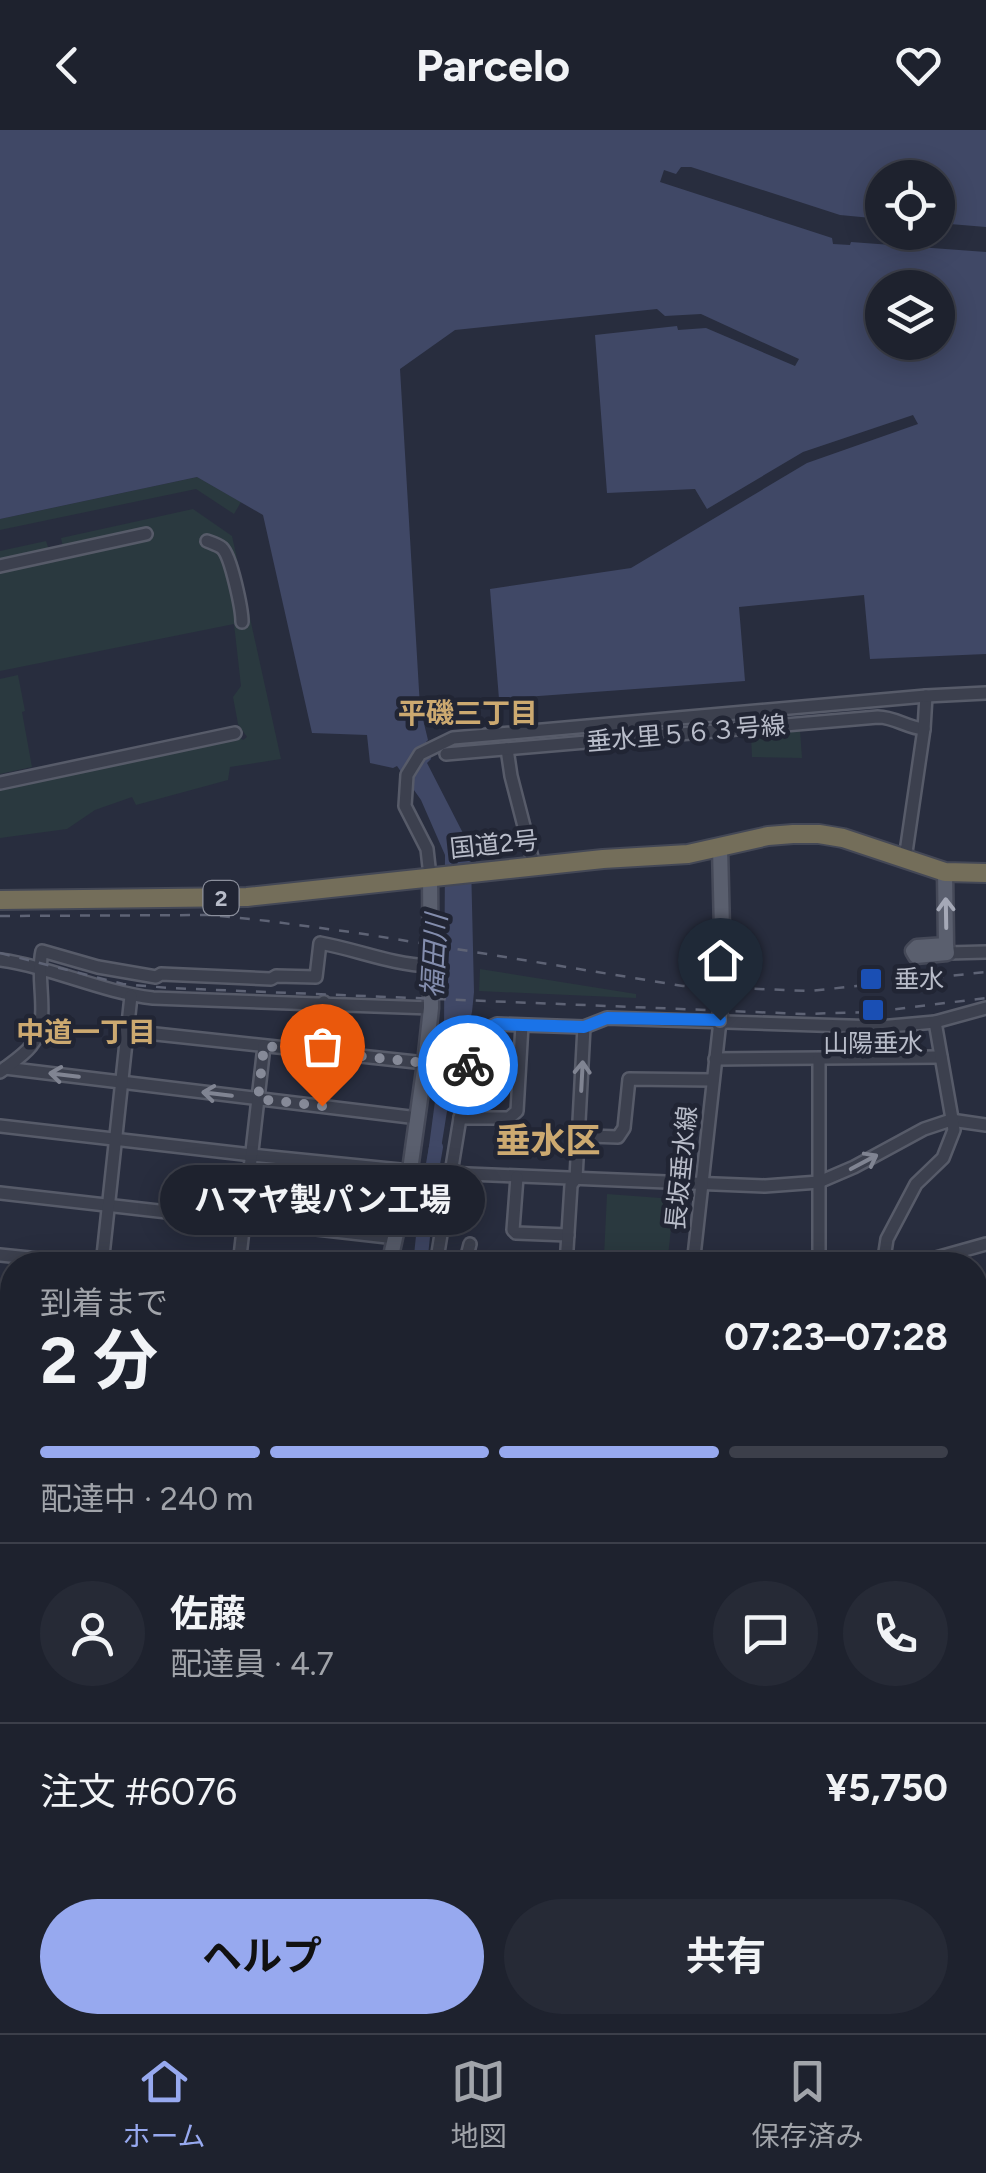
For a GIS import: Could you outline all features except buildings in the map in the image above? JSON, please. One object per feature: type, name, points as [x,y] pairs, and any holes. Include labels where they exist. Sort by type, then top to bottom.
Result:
[{"type":"highway","name":"国道2号","points":[[0,900],[247,897],[436,875],[688,854],[768,836],[819,834],[843,838],[945,872],[986,873]]},
{"type":"main road","points":[[720,848],[723,971]]},
{"type":"main road","points":[[945,872],[946,949]]},
{"type":"main road","points":[[392,1252],[415,1171],[418,1118],[429,1064],[436,875]]},
{"type":"street","points":[[0,566],[146,534]]},
{"type":"street","points":[[206,541],[227,554],[242,622]]},
{"type":"street","points":[[436,875],[405,806],[405,790],[408,774],[420,754],[453,738],[986,693]]},
{"type":"street","points":[[905,859],[926,696]]},
{"type":"street","name":"垂水里５６３号線","points":[[446,754],[878,717],[924,729]]},
{"type":"street","points":[[0,783],[234,732]]},
{"type":"street","points":[[508,749],[534,866]]},
{"type":"street","points":[[2,1070],[29,1049],[42,1026],[42,952],[156,977],[316,977],[320,943],[378,959],[430,966]]},
{"type":"street","points":[[946,949],[986,952]]},
{"type":"street","points":[[0,960],[132,996],[430,1008]]},
{"type":"street","points":[[102,1252],[132,996]]},
{"type":"street","points":[[317,1052],[324,1002]]},
{"type":"street","points":[[438,1252],[460,1118],[484,1030],[497,1024],[584,1027],[607,1018],[720,1018],[879,1027],[935,1022],[986,1008]]},
{"type":"street","name":"長坂垂水線","points":[[694,1252],[720,1018]]},
{"type":"street","points":[[886,1252],[888,1239],[916,1184],[943,1158],[954,1130],[935,1022]]},
{"type":"street","points":[[460,1118],[509,1118],[518,1110],[522,1024]]},
{"type":"street","points":[[567,1252],[571,1185],[576,1178],[584,1027]]},
{"type":"street","points":[[128,1031],[429,1064],[474,1065]]},
{"type":"street","points":[[241,1252],[264,1046]]},
{"type":"street","points":[[715,1059],[941,1057]]},
{"type":"street","points":[[819,1059],[819,1252]]},
{"type":"street","points":[[2,1070],[418,1118]]},
{"type":"street","points":[[590,1136],[618,1136],[624,1128],[628,1079],[713,1080]]},
{"type":"street","points":[[0,1126],[448,1174],[765,1186],[819,1182],[951,1120],[986,1125]]},
{"type":"street","points":[[516,1177],[513,1230],[568,1235]]},
{"type":"street","points":[[0,1192],[395,1244]]},
{"type":"street","points":[[469,1252],[470,1244]]},
{"type":"street","points":[[961,1252],[986,1244]]},
{"type":"shaded area","points":[[197,477],[241,502],[234,514],[196,489],[0,530],[0,519]]},
{"type":"shaded area","points":[[193,509],[232,536],[281,759],[230,767],[228,780],[136,805],[132,797],[95,810],[67,829],[0,838],[0,787],[247,737],[238,724],[233,697],[241,686],[234,624],[0,671],[0,551],[46,541],[49,550],[63,547],[61,538]]},
{"type":"shaded area","points":[[18,675],[32,767],[0,774],[0,679]]},
{"type":"shaded area","points":[[800,730],[802,758],[752,757],[751,735]]},
{"type":"shaded area","points":[[480,969],[636,994],[636,998],[479,991]]},
{"type":"shaded area","points":[[607,1194],[674,1199],[669,1252],[604,1252]]},
{"type":"water","points":[[0,130],[986,130],[986,654],[870,659],[864,595],[739,607],[745,681],[499,699],[490,589],[631,568],[807,463],[918,424],[913,415],[803,452],[707,509],[695,489],[607,493],[595,335],[677,326],[678,330],[706,328],[795,366],[799,359],[701,314],[665,316],[657,309],[455,330],[400,369],[420,707],[431,759],[427,763],[466,839],[471,862],[472,1012],[448,1105],[439,1161],[427,1161],[444,1034],[445,855],[421,800],[397,766],[370,763],[367,735],[312,733],[263,515],[197,477],[0,519]]},
{"type":"pier","points":[[681,167],[691,167],[840,215],[865,217],[865,243],[833,244],[832,238],[660,182],[664,170],[676,174]]},
{"type":"pier","points":[[955,224],[986,227],[986,252],[955,250]]},
{"type":"waterway","name":"福田川","points":[[421,1252],[436,1147]]},
{"type":"tunnel","points":[[720,1015],[723,971]]},
{"type":"railway","points":[[0,916],[211,915],[358,933],[683,986],[810,991],[986,972]]},
{"type":"railway","points":[[0,953],[123,984],[169,988],[803,1014],[873,1012],[986,998]]},
{"type":"way so far","points":[[322,1106],[258,1099],[264,1046],[468,1065]]},
{"type":"place","name":"垂水","points":[[871,979]]},
{"type":"place","name":"山陽垂水","points":[[873,1010]]},
{"type":"place","name":"ハマヤ製パン工場","points":[[322,1106]]},
{"type":"district","name":"平磯三丁目","points":[[468,713]]},
{"type":"district","name":"中道一丁目","points":[[86,1032]]},
{"type":"district","name":"垂水区","points":[[548,1141]]},
{"type":"route","points":[[468,1065],[474,1065],[484,1030],[497,1024],[584,1027],[607,1018],[720,1020]]}]
